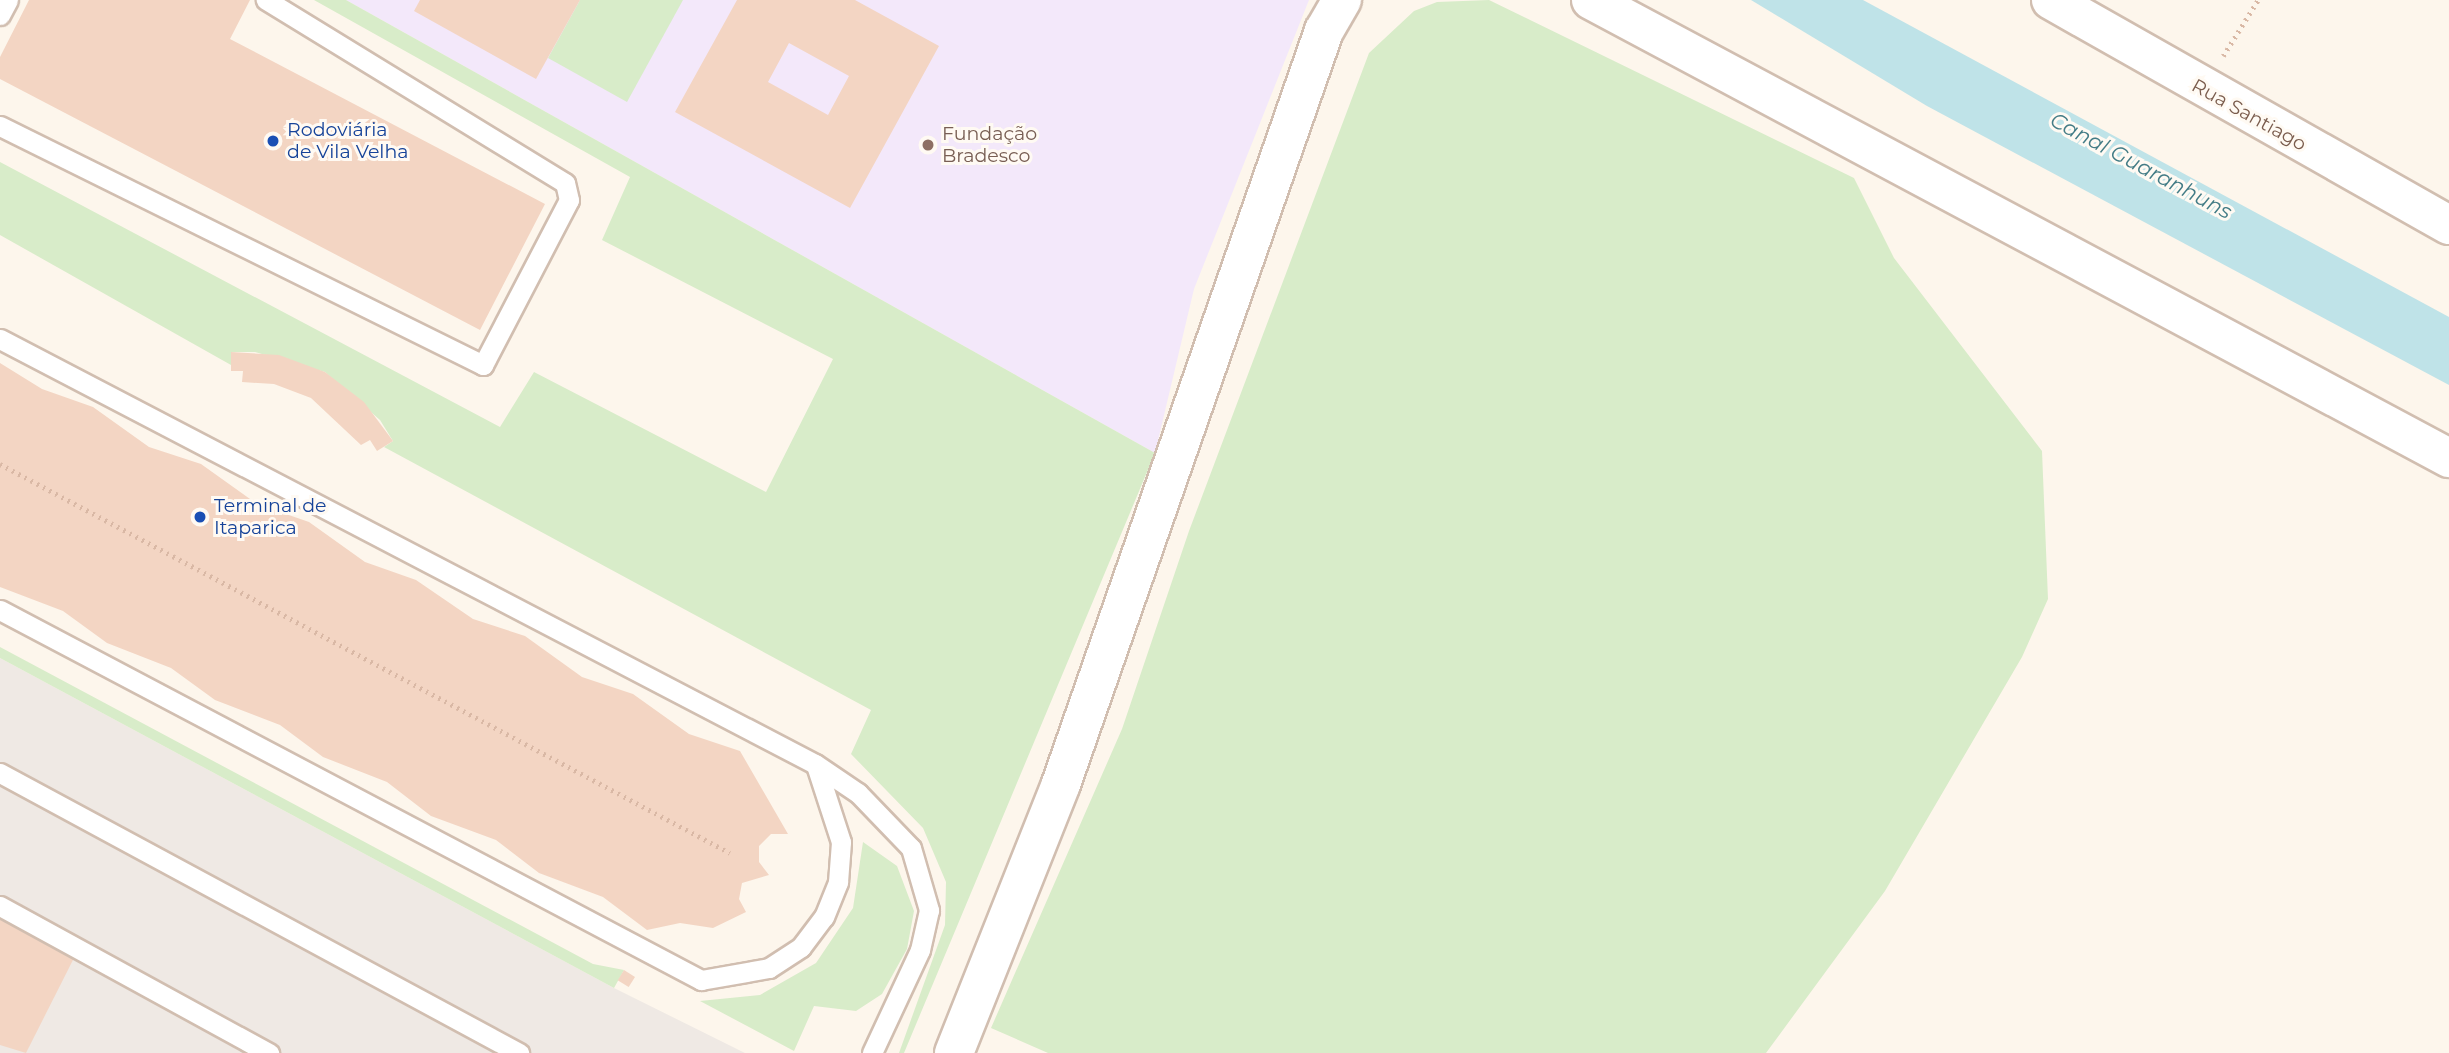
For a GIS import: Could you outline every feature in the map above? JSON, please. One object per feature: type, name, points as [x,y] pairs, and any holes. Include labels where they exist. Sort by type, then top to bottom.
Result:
[{"type":"street","points":[[954,1053],[1065,771],[1324,31],[1342,0]]},
{"type":"street","points":[[1591,0],[2449,458]]},
{"type":"street","name":"Rua Santiago","points":[[2051,0],[2202,89],[2449,225]]},
{"type":"lane","points":[[0,15],[8,0]]},
{"type":"lane","points":[[0,126],[483,365],[569,200],[565,183],[266,0]]},
{"type":"lane","points":[[0,339],[815,764],[896,830],[911,848],[927,890],[920,950],[872,1053]]},
{"type":"lane","points":[[0,610],[701,980],[769,968],[801,947],[824,917],[838,882],[841,842],[815,764]]},
{"type":"lane","points":[[0,774],[519,1053]]},
{"type":"lane","points":[[0,906],[269,1053]]},
{"type":"path","points":[[2202,89],[2258,0]]},
{"type":"path","points":[[0,464],[730,853]]},
{"type":"shaded area","name":"Fundação Bradesco","points":[[346,0],[1309,0],[1194,289],[1155,453]]},
{"type":"shaded area","points":[[0,658],[614,988],[745,1053],[0,1053]]},
{"type":"green space","points":[[314,0],[346,0],[1155,453],[904,1053],[899,1053],[945,925],[946,882],[923,828],[851,754],[871,710],[384,447],[393,441],[380,420],[325,372],[255,352],[231,352],[231,365],[0,235],[0,162],[500,427],[534,372],[766,492],[833,359],[602,240],[630,177]]},
{"type":"green space","points":[[580,0],[683,0],[627,102],[548,58]]},
{"type":"green space","points":[[1489,0],[1854,178],[1894,258],[2042,451],[2048,599],[2022,657],[1885,891],[1766,1053],[1048,1053],[991,1028],[1122,729],[1189,531],[1369,53],[1414,11],[1437,2]]},
{"type":"green space","points":[[0,647],[593,964],[624,970],[614,988],[0,658]]},
{"type":"green space","points":[[863,842],[897,866],[914,911],[907,949],[882,994],[856,1011],[814,1006],[794,1051],[700,1001],[760,995],[816,963],[853,908]]},
{"type":"water","name":"Canal Guaranhuns","points":[[1751,0],[1863,0],[2449,317],[2449,385],[1927,106]]},
{"type":"building","name":"Rodoviária de Vila Velha","points":[[29,0],[250,0],[230,39],[545,204],[480,330],[0,79],[0,57]]},
{"type":"building","points":[[420,0],[580,0],[536,79],[414,11]]},
{"type":"building","points":[[737,0],[855,0],[939,46],[850,208],[675,112]],"holes":[[[789,43],[849,76],[828,115],[768,82]]]},
{"type":"building","points":[[231,352],[279,355],[325,372],[364,402],[393,441],[377,451],[370,440],[361,445],[311,398],[274,384],[242,382],[243,371],[231,371]]},
{"type":"building","points":[[0,363],[42,389],[93,407],[149,447],[201,464],[257,504],[309,522],[365,562],[416,580],[473,619],[525,636],[582,677],[633,694],[689,734],[740,751],[788,834],[771,834],[759,846],[759,862],[769,875],[742,883],[739,899],[746,912],[713,928],[680,923],[647,930],[603,897],[539,873],[496,840],[431,816],[387,782],[323,757],[280,725],[215,700],[171,668],[107,643],[63,611],[0,587]]},
{"type":"building","points":[[0,918],[75,956],[26,1053],[0,1045]]},
{"type":"building","points":[[624,970],[635,977],[629,987],[618,980]]},
{"type":"place","name":"Rodoviária de Vila Velha","points":[[273,141]]},
{"type":"place","name":"Fundação Bradesco","points":[[928,145]]},
{"type":"place","name":"Terminal de Itaparica","points":[[200,517]]}]
